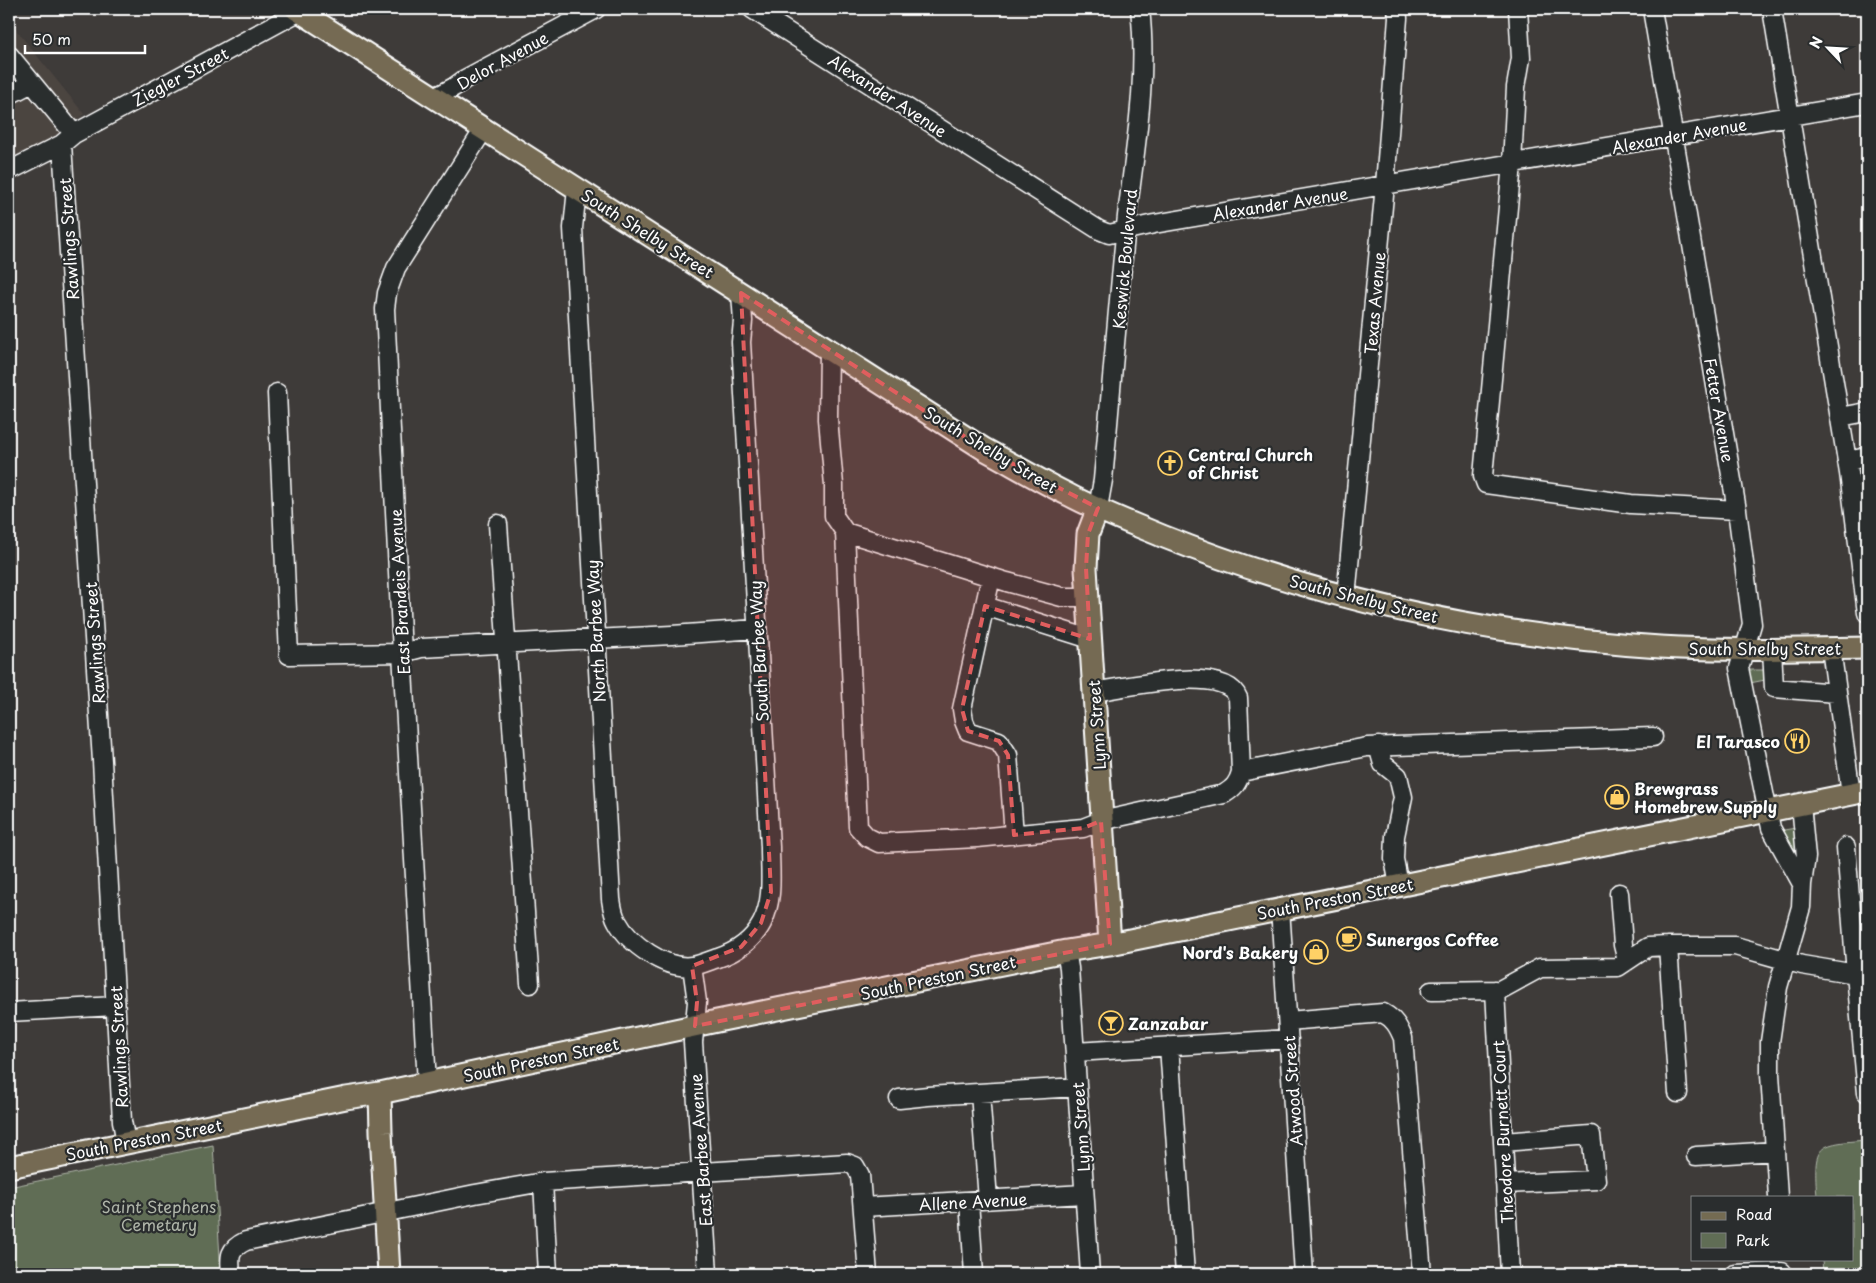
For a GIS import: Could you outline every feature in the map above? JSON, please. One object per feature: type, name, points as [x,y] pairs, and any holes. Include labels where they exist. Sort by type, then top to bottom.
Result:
[{"type":"main road","name":"South Shelby Street","points":[[298,10],[984,449],[1071,496],[1216,557],[1292,582],[1346,597],[1455,620],[1556,637],[1660,647],[1745,649],[1867,648]]},
{"type":"main road","name":"Lynn Street","points":[[1098,508],[1088,534],[1086,568],[1110,944]]},
{"type":"main road","name":"South Preston Street","points":[[9,1166],[346,1098],[380,1093],[694,1026],[1859,793]]},
{"type":"main road","points":[[380,1093],[389,1274]]},
{"type":"street","name":"Delor Avenue","points":[[436,97],[454,88],[465,79],[596,9]]},
{"type":"street","name":"Alexander Avenue","points":[[752,9],[1099,230],[1109,234],[1154,224],[1867,103]]},
{"type":"street","name":"Keswick Boulevard","points":[[1098,508],[1104,480],[1126,231],[1143,68],[1143,37],[1140,9]]},
{"type":"street","name":"Texas Avenue","points":[[1346,597],[1385,185],[1398,18],[1397,9]]},
{"type":"street","points":[[1518,9],[1521,58],[1516,87],[1512,164],[1483,476],[1486,484],[1631,504],[1737,510]]},
{"type":"street","name":"Fetter Avenue","points":[[1652,9],[1737,510],[1752,624],[1739,668],[1771,828],[1802,884]]},
{"type":"street","points":[[1772,9],[1864,555],[1867,613]]},
{"type":"street","name":"Ziegler Street","points":[[9,172],[298,10]]},
{"type":"street","points":[[9,56],[32,83],[68,139]]},
{"type":"street","points":[[9,95],[32,83]]},
{"type":"street","name":"East Brandeis Avenue","points":[[427,1083],[402,653],[385,328],[386,301],[396,268],[484,129]]},
{"type":"street","name":"Rawlings Street","points":[[68,139],[115,1006],[122,1121],[126,1143]]},
{"type":"street","name":"North Barbee Way","points":[[577,189],[573,228],[595,638],[612,908],[617,920],[634,943],[653,956],[672,964],[692,966]]},
{"type":"street","name":"South Barbee Way","points":[[692,966],[730,954],[741,947],[754,934],[761,923],[771,892],[741,342],[741,293]]},
{"type":"street","points":[[829,349],[828,419],[834,485],[834,516],[845,532],[858,826],[867,837],[879,843],[1083,828],[1102,821],[1224,794],[1234,788],[1241,772],[1238,698],[1236,692],[1231,687],[1206,679],[1174,681],[1093,692]]},
{"type":"street","points":[[277,393],[290,655],[402,653],[421,648],[757,629]]},
{"type":"street","points":[[1840,417],[1867,412]]},
{"type":"street","points":[[1847,461],[1867,457]]},
{"type":"street","points":[[498,524],[530,984]]},
{"type":"street","points":[[845,532],[1062,597],[1088,597]]},
{"type":"street","points":[[992,577],[962,709],[968,731],[999,741],[1008,755],[1014,834]]},
{"type":"street","points":[[985,606],[1090,639]]},
{"type":"street","points":[[1831,648],[1836,694],[1859,793]]},
{"type":"street","points":[[1772,649],[1774,688],[1836,694]]},
{"type":"street","points":[[1241,772],[1378,746],[1653,737]]},
{"type":"street","points":[[1378,746],[1383,764],[1398,776],[1403,797],[1395,836],[1394,859],[1399,885]]},
{"type":"street","points":[[1778,1196],[1770,1074],[1770,1042],[1776,994],[1801,906],[1806,857],[1801,804]]},
{"type":"street","points":[[1846,847],[1867,1093]]},
{"type":"street","points":[[1620,893],[1623,945],[1627,961]]},
{"type":"street","name":"Atwood Street","points":[[1280,908],[1304,1274]]},
{"type":"street","points":[[1431,991],[1500,990],[1540,968],[1618,967],[1648,947],[1668,946],[1735,946],[1785,960],[1856,974]]},
{"type":"street","points":[[1668,946],[1678,1093]]},
{"type":"street","name":"Lynn Street","points":[[1066,951],[1070,968],[1090,1274]]},
{"type":"street","points":[[692,966],[697,1002],[694,1026]]},
{"type":"street","name":"Theodore Burnett Court","points":[[1495,990],[1510,1274]]},
{"type":"street","points":[[9,1012],[115,1006]]},
{"type":"street","points":[[1288,1021],[1383,1013],[1392,1018],[1398,1026],[1403,1038],[1422,1274]]},
{"type":"street","name":"East Barbee Avenue","points":[[694,1026],[693,1042],[708,1274]]},
{"type":"street","points":[[1075,1052],[1289,1039]]},
{"type":"street","points":[[1169,1046],[1185,1274]]},
{"type":"street","points":[[899,1099],[1077,1087]]},
{"type":"street","points":[[980,1093],[988,1200]]},
{"type":"street","points":[[1502,1142],[1591,1136],[1596,1180],[1505,1184]]},
{"type":"street","points":[[1696,1156],[1775,1151]]},
{"type":"street","points":[[230,1274],[231,1253],[237,1246],[246,1241],[543,1182],[847,1163],[855,1166],[860,1175],[868,1274]]},
{"type":"street","points":[[543,1182],[548,1274]]},
{"type":"street","name":"Allene Avenue","points":[[863,1207],[1084,1194]]},
{"type":"street","points":[[969,1201],[974,1274]]},
{"type":"street","points":[[1735,1274],[1782,1268]]},
{"type":"highlighted area","points":[[741,293],[984,449],[1098,508],[1088,534],[1086,568],[1090,639],[985,606],[962,709],[968,731],[999,741],[1008,755],[1014,835],[1083,828],[1101,821],[1110,944],[695,1026],[697,1002],[692,966],[741,947],[761,923],[771,892]]},
{"type":"shaded area","points":[[9,21],[84,114],[50,141],[9,163]]},
{"type":"green space","points":[[1747,670],[1768,670],[1770,679],[1750,683]]},
{"type":"green space","points":[[1796,828],[1797,857],[1778,831]]},
{"type":"green space","points":[[1867,1140],[1867,1274],[1823,1274],[1822,1260],[1854,1260],[1854,1196],[1817,1196],[1816,1166],[1818,1157],[1821,1150],[1837,1143]]},
{"type":"green space","name":"Saint Stephens Cemetary","points":[[213,1145],[221,1274],[9,1274],[9,1187]]},
{"type":"place","name":"Central Church of Christ","points":[[1170,463]]},
{"type":"place","name":"El Tarasco","points":[[1797,741]]},
{"type":"place","name":"Brewgrass Homebrew Supply","points":[[1617,797]]},
{"type":"place","name":"Sunergos Coffee","points":[[1349,939]]},
{"type":"place","name":"Nord's Bakery","points":[[1316,952]]},
{"type":"place","name":"Zanzabar","points":[[1111,1023]]}]
